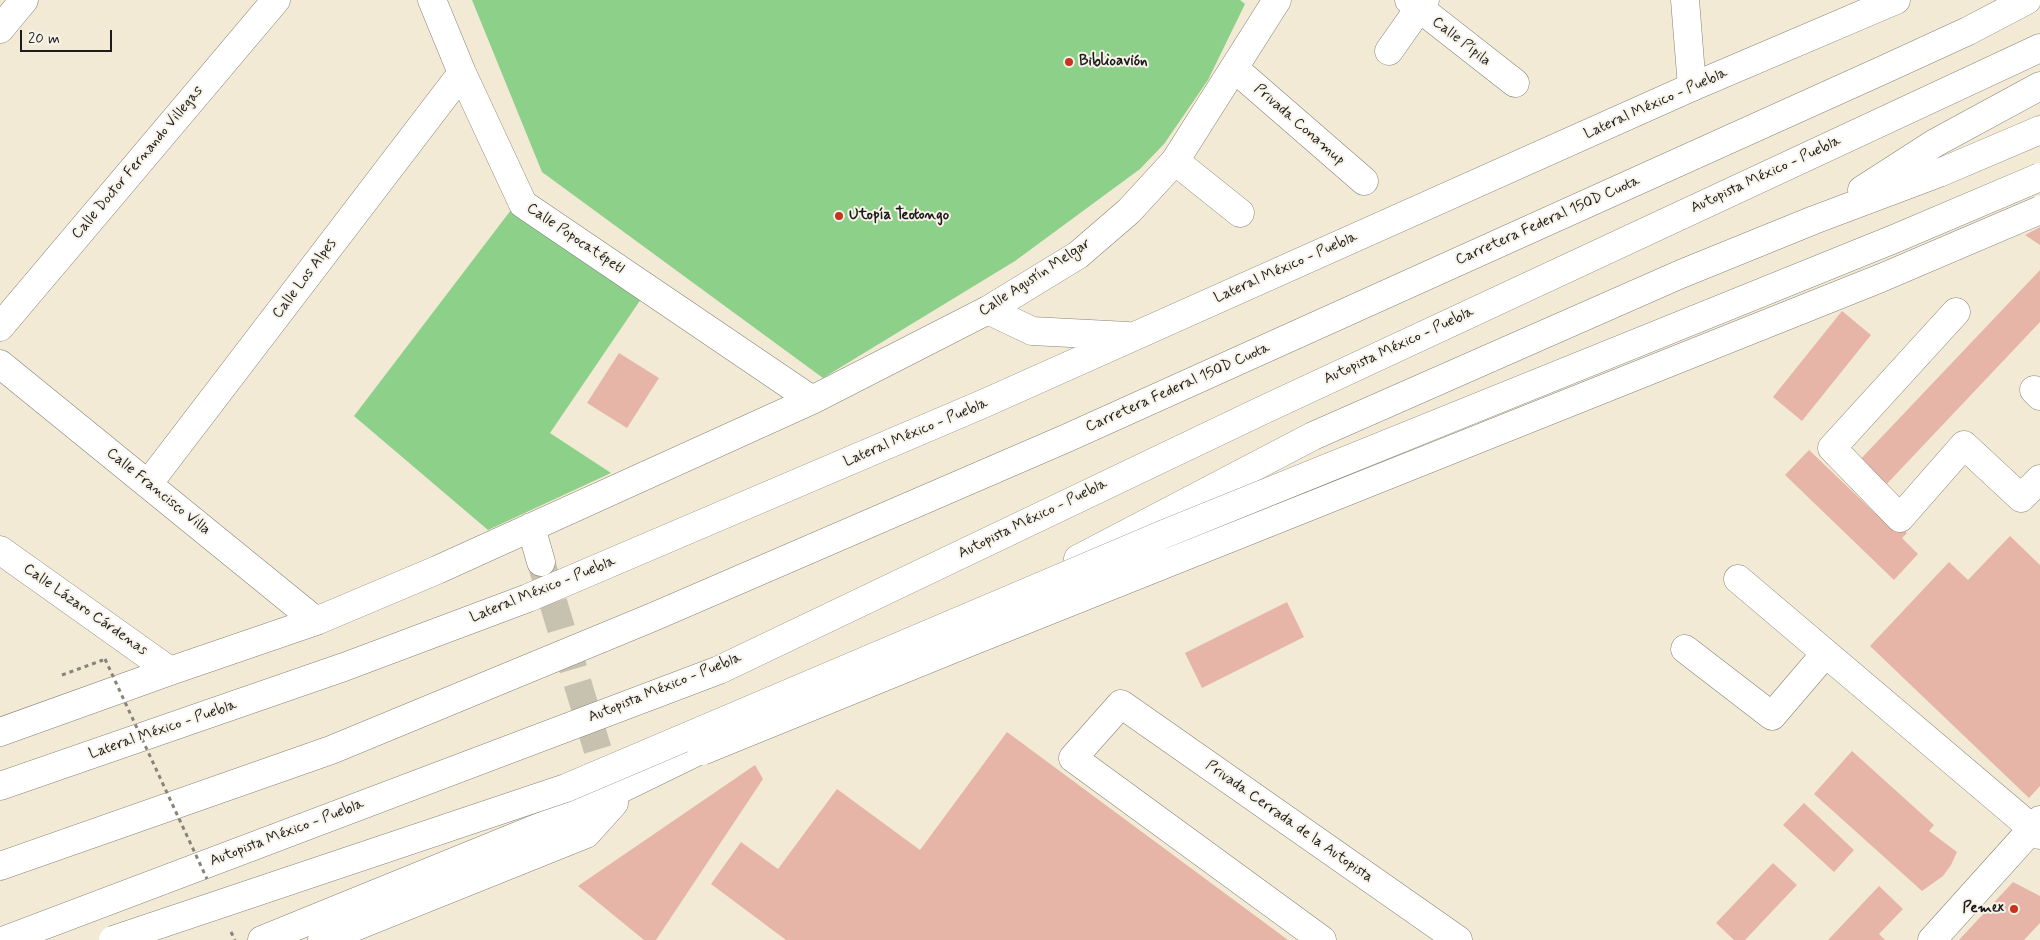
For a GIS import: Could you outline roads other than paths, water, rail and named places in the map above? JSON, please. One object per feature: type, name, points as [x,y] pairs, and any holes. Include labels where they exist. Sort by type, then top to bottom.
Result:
[{"type":"main road","points":[[0,29],[24,0]]},
{"type":"main road","name":"Calle Doctor Fernando Villegas","points":[[0,327],[276,0]]},
{"type":"main road","name":"Calle Popocatépetl","points":[[432,0],[462,73],[523,204],[812,400]]},
{"type":"main road","name":"Calle Agustín Melgar","points":[[0,732],[170,670],[316,621],[437,570],[812,400],[988,310],[1078,255],[1129,211],[1176,161],[1277,0]]},
{"type":"main road","points":[[1685,0],[1692,87]]},
{"type":"main road","points":[[1814,36],[1859,0]]},
{"type":"main road","points":[[1814,36],[1896,0]]},
{"type":"main road","name":"Carretera Federal 150D Cuota","points":[[0,866],[340,746],[662,614],[1067,438],[1883,70],[1968,31],[2027,0]]},
{"type":"main road","points":[[1389,51],[1418,3]]},
{"type":"main road","name":"Calle Pípila","points":[[1418,3],[1515,83]]},
{"type":"main road","name":"Lateral México - Puebla","points":[[0,786],[344,667],[528,598],[985,403],[1692,87],[1814,36]]},
{"type":"main road","name":"Autopista México - Puebla","points":[[5,940],[719,670],[1261,411],[2040,48]]},
{"type":"main road","name":"Privada Conamup","points":[[1234,69],[1364,181]]},
{"type":"main road","name":"Calle Los Alpes","points":[[148,484],[462,73]]},
{"type":"main road","points":[[1814,220],[1934,143],[2040,86]]},
{"type":"main road","points":[[262,940],[558,820],[891,657],[1313,436],[1681,274],[1814,220],[1939,173],[2040,130]]},
{"type":"main road","points":[[1939,173],[2040,145]]},
{"type":"main road","points":[[1176,161],[1240,213]]},
{"type":"main road","points":[[113,940],[566,788],[1164,534],[1894,239],[2040,177]]},
{"type":"main road","points":[[164,940],[577,802],[965,644],[1881,278],[2040,210]]},
{"type":"main road","points":[[988,310],[1032,331],[1132,336]]},
{"type":"main road","points":[[1956,312],[1832,448],[1900,518],[1964,445],[2021,498],[2040,479]]},
{"type":"main road","name":"Calle Francisco Villa","points":[[0,364],[316,621]]},
{"type":"main road","points":[[531,527],[542,562]]},
{"type":"main road","name":"Calle Lázaro Cárdenas","points":[[0,550],[170,670]]},
{"type":"main road","points":[[1738,579],[1825,654],[2037,828],[1932,940]]},
{"type":"main road","points":[[1685,650],[1772,716],[1825,654]]},
{"type":"main road","name":"Privada Cerrada de la Autopista","points":[[1322,940],[1073,758],[1121,704],[1450,938]]},
{"type":"main road","points":[[322,940],[586,834],[614,803]]},
{"type":"tunnel","points":[[541,562],[611,794]]},
{"type":"place","name":"Biblioavión","points":[[1069,62]]},
{"type":"place","name":"Utopía Teotongo","points":[[839,216]]},
{"type":"place","name":"Pemex","points":[[2014,909]]}]
